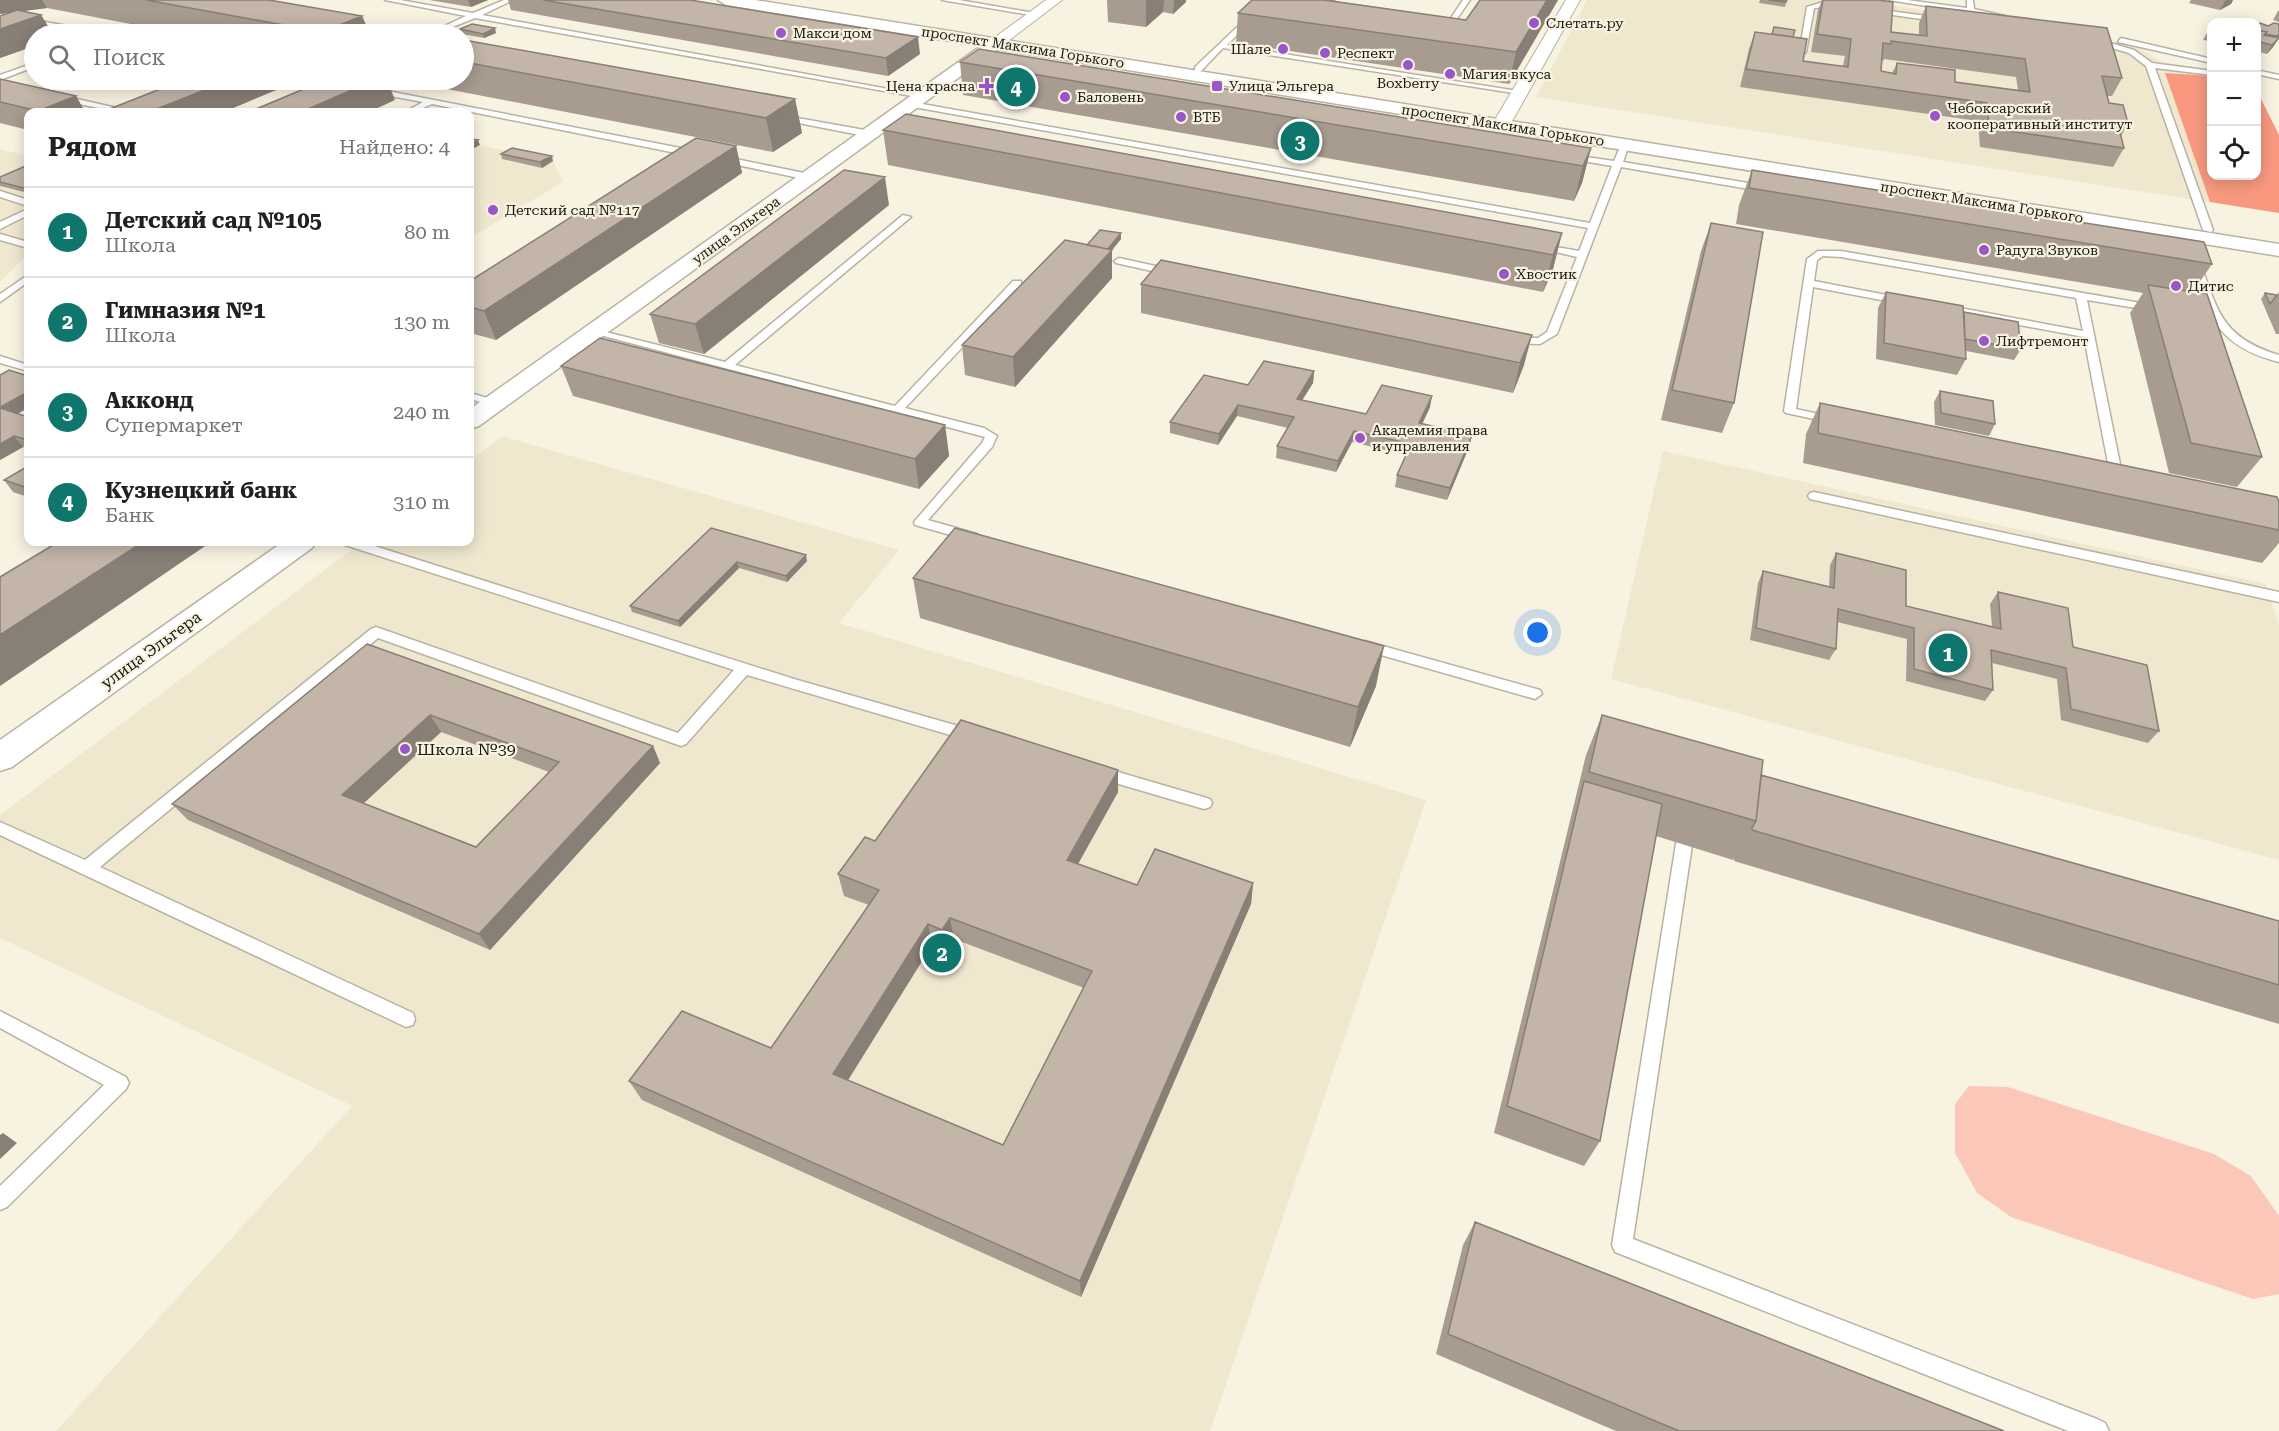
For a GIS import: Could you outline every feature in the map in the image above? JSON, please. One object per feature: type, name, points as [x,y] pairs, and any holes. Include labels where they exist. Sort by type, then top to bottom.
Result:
[{"type":"main road","name":"проспект Максима Горького","points":[[726,0],[763,3],[990,50],[1198,69],[1626,141],[2279,242]]},
{"type":"main road","name":"проспект Максима Горького","points":[[763,3],[990,50],[1504,121]]},
{"type":"main road","name":"улица Эльгера","points":[[474,418],[809,177],[883,130],[917,100],[990,50]]},
{"type":"main road","name":"проспект Максима Горького","points":[[1626,141],[2187,240],[2279,250]]},
{"type":"main road","name":"улица Эльгера","points":[[0,758],[296,546]]},
{"type":"street","points":[[990,50],[1055,0]]},
{"type":"street","points":[[1504,121],[1573,0]]},
{"type":"lane","points":[[388,0],[1594,226]]},
{"type":"lane","points":[[454,24],[510,0]]},
{"type":"lane","points":[[945,0],[1036,14]]},
{"type":"lane","points":[[1198,69],[1257,12],[1261,0]]},
{"type":"lane","points":[[1439,38],[1467,0]]},
{"type":"lane","points":[[1892,0],[2004,17]]},
{"type":"lane","points":[[1970,0],[1971,11]]},
{"type":"lane","points":[[747,15],[763,3]]},
{"type":"lane","points":[[1802,52],[1811,7],[1823,4],[1847,8]]},
{"type":"lane","points":[[1870,11],[1953,22]]},
{"type":"lane","points":[[1257,12],[1268,13]]},
{"type":"lane","points":[[824,27],[840,18]]},
{"type":"lane","points":[[0,22],[24,21],[45,24]]},
{"type":"lane","points":[[20,30],[24,29]]},
{"type":"lane","points":[[2094,33],[2207,60]]},
{"type":"lane","points":[[2084,39],[2120,46],[2144,57],[2150,65],[2208,230]]},
{"type":"lane","points":[[1221,46],[1521,92]]},
{"type":"lane","points":[[2150,65],[2207,72]]},
{"type":"lane","points":[[0,78],[24,69]]},
{"type":"lane","points":[[2261,73],[2279,77]]},
{"type":"lane","points":[[2261,79],[2279,81]]},
{"type":"lane","points":[[0,84],[12,87]]},
{"type":"lane","points":[[373,90],[460,108]]},
{"type":"lane","points":[[46,94],[108,108]]},
{"type":"lane","points":[[417,108],[430,102]]},
{"type":"lane","points":[[474,111],[809,177]]},
{"type":"lane","points":[[772,115],[883,130]]},
{"type":"lane","points":[[1494,337],[1517,342],[1540,341],[1552,334],[1626,141]]},
{"type":"lane","points":[[689,161],[699,155]]},
{"type":"lane","points":[[1560,155],[1776,191]]},
{"type":"lane","points":[[0,195],[24,202]]},
{"type":"lane","points":[[0,226],[24,214]]},
{"type":"lane","points":[[726,367],[906,217]]},
{"type":"lane","points":[[0,237],[24,244]]},
{"type":"lane","points":[[1525,244],[1583,255]]},
{"type":"lane","points":[[1848,424],[1790,411],[1812,259],[1821,253],[1841,254],[2171,311]]},
{"type":"lane","points":[[2190,259],[2210,318],[2234,340],[2263,355],[2279,359]]},
{"type":"lane","points":[[1119,261],[1189,276]]},
{"type":"lane","points":[[0,299],[24,281]]},
{"type":"lane","points":[[897,410],[1017,283]]},
{"type":"lane","points":[[1808,283],[1913,303]]},
{"type":"lane","points":[[2081,295],[2116,479]]},
{"type":"lane","points":[[1936,307],[2088,335]]},
{"type":"lane","points":[[594,332],[980,431],[991,436],[987,444],[920,522],[988,541]]},
{"type":"lane","points":[[0,359],[24,367]]},
{"type":"lane","points":[[474,397],[494,403]]},
{"type":"lane","points":[[1814,496],[2279,597]]},
{"type":"lane","points":[[363,546],[745,668],[985,740]]},
{"type":"lane","points":[[86,869],[376,632],[681,740],[745,668]]},
{"type":"lane","points":[[1353,643],[1535,694]]},
{"type":"lane","points":[[1089,770],[1204,803]]},
{"type":"lane","points":[[1689,812],[1622,1245],[2097,1431]]},
{"type":"lane","points":[[0,828],[406,1019]]},
{"type":"lane","points":[[0,1019],[119,1083],[0,1200]]},
{"type":"shaded area","name":"Чебоксарский кооперативный институт","points":[[1587,0],[1860,0],[2090,36],[2139,48],[2164,63],[2207,68],[2207,180],[2261,180],[2261,99],[2279,135],[2279,213],[1536,97]]},
{"type":"shaded area","points":[[2165,73],[2207,76],[2207,180],[2261,180],[2261,99],[2279,135],[2279,213],[2210,202]]},
{"type":"shaded area","name":"Детский сад №117","points":[[474,144],[553,161],[563,182],[474,236]]},
{"type":"shaded area","points":[[0,149],[24,155],[24,258],[0,282]]},
{"type":"shaded area","points":[[502,436],[899,550],[839,623],[1426,800],[1210,1431],[56,1431],[352,1106],[0,938],[0,815],[357,546],[474,546],[474,458]]},
{"type":"shaded area","points":[[1663,451],[2266,584],[2279,626],[2279,860],[1611,679]]},
{"type":"shaded area","points":[[1969,1086],[2008,1087],[2214,1154],[2251,1176],[2279,1216],[2279,1294],[2253,1299],[2011,1217],[1977,1193],[1955,1153],[1955,1104]]},
{"type":"building","points":[[146,0],[269,0],[362,16],[342,24],[278,24]]},
{"type":"building","points":[[543,0],[690,0],[918,37],[886,58]]},
{"type":"building","points":[[1252,0],[1324,0],[1466,20],[1480,0],[1547,0],[1516,52],[1238,13]]},
{"type":"building","points":[[1823,0],[1893,2],[1891,32],[1927,36],[1926,6],[2107,28],[2122,78],[2102,76],[2109,103],[2123,105],[2128,123],[2117,121],[2124,148],[1989,128],[1987,103],[1746,69],[1755,32],[1807,39],[1803,61],[1848,67],[1851,39],[1817,34]],"holes":[[[1891,41],[2025,59],[2030,92],[1955,82],[1955,70],[1897,63],[1896,74],[1881,71],[1883,43],[1891,44]]]},
{"type":"building","points":[[17,10],[41,15],[0,29],[0,16]]},
{"type":"building","points":[[2261,23],[2268,26],[2274,23],[2279,24],[2279,35],[2265,34],[2267,32],[2261,31]]},
{"type":"building","points":[[474,24],[495,28],[483,34],[474,32]]},
{"type":"building","points":[[1774,27],[1795,30],[1793,37],[1772,34]]},
{"type":"building","points":[[2261,31],[2267,32],[2264,35],[2279,38],[2272,45],[2261,42]]},
{"type":"building","points":[[474,42],[795,99],[766,118],[474,64]]},
{"type":"building","points":[[979,49],[1591,148],[1583,166],[960,62]]},
{"type":"building","points":[[0,79],[24,84],[24,90],[49,90],[76,96],[46,108],[25,108],[0,102]]},
{"type":"building","points":[[158,90],[205,90],[159,108],[112,108]]},
{"type":"building","points":[[301,90],[352,90],[310,108],[258,108]]},
{"type":"building","points":[[906,114],[1562,233],[1553,255],[883,130]]},
{"type":"building","points":[[696,138],[736,146],[484,311],[474,308],[474,278]]},
{"type":"building","points":[[512,148],[552,156],[540,162],[501,154]]},
{"type":"building","points":[[24,167],[24,188],[0,182],[0,177]]},
{"type":"building","points":[[844,170],[885,177],[695,324],[650,314]]},
{"type":"building","points":[[1752,170],[2204,242],[2212,264],[1749,188]]},
{"type":"building","points":[[1711,223],[1763,232],[1734,403],[1672,390]]},
{"type":"building","points":[[1100,230],[1121,233],[1108,249],[1087,245]]},
{"type":"building","points":[[1065,240],[1112,250],[1013,357],[962,345]]},
{"type":"building","points":[[1161,260],[1532,335],[1520,363],[1141,284]]},
{"type":"building","points":[[2148,285],[2207,294],[2262,457],[2191,443]]},
{"type":"building","points":[[1886,292],[1963,306],[1966,359],[1884,343]]},
{"type":"building","points":[[2265,293],[2277,295],[2270,304]]},
{"type":"building","points":[[1964,312],[2018,322],[2021,349],[1965,339]]},
{"type":"building","points":[[600,338],[945,425],[915,459],[561,366]]},
{"type":"building","name":"Академия права и управления","points":[[1264,361],[1314,371],[1297,399],[1366,414],[1382,385],[1432,396],[1419,423],[1472,435],[1450,488],[1397,475],[1411,444],[1354,431],[1338,461],[1277,446],[1294,417],[1238,405],[1219,434],[1170,422],[1204,375],[1248,385]]},
{"type":"building","points":[[9,370],[24,375],[24,394],[0,407],[0,375]]},
{"type":"building","points":[[1940,391],[1993,401],[1995,424],[1941,413]]},
{"type":"building","points":[[1820,403],[2277,497],[2279,530],[1818,433]]},
{"type":"building","points":[[0,408],[24,416],[24,439],[14,436],[0,444]]},
{"type":"building","points":[[24,468],[24,487],[4,480]]},
{"type":"building","points":[[711,528],[806,555],[786,576],[737,562],[678,621],[630,606]]},
{"type":"building","points":[[955,528],[1384,646],[1358,707],[913,578]]},
{"type":"building","points":[[51,546],[137,546],[0,635],[0,577]]},
{"type":"building","points":[[1836,553],[1906,570],[1906,606],[2001,629],[1998,592],[2068,608],[2073,647],[2147,665],[2159,731],[2071,709],[2066,668],[1991,650],[1993,690],[1914,669],[1914,628],[1838,609],[1836,649],[1756,628],[1763,571],[1834,588]]},
{"type":"building","points":[[367,644],[653,746],[479,934],[172,804]],"holes":[[[430,715],[559,762],[476,847],[342,795]]]},
{"type":"building","points":[[1602,715],[1763,760],[1756,821],[1589,772]]},
{"type":"building","points":[[961,720],[1118,770],[1067,860],[1137,885],[1155,849],[1253,883],[1080,1281],[629,1081],[682,1011],[771,1048],[879,890],[838,874],[865,837],[875,841]],"holes":[[[950,918],[1092,971],[1003,1145],[833,1074],[928,924],[942,930]]]},
{"type":"building","points":[[1761,775],[2279,921],[2279,985],[1752,830],[1756,821]]},
{"type":"building","points":[[1584,781],[1662,804],[1600,1141],[1507,1106]]},
{"type":"building","points":[[1475,1222],[2004,1431],[1679,1431],[1448,1334]]},
{"type":"place","name":"Слетать.ру","points":[[1534,23]]},
{"type":"place","name":"Макси дом","points":[[781,33]]},
{"type":"place","name":"Шале","points":[[1283,49]]},
{"type":"place","name":"Респект","points":[[1325,53]]},
{"type":"place","name":"Boxberry","points":[[1408,65]]},
{"type":"place","name":"Магия вкуса","points":[[1450,74]]},
{"type":"place","name":"Цена красна","points":[[987,86]]},
{"type":"place","name":"Улица Эльгера","points":[[1217,86]]},
{"type":"place","name":"Кузнецкий банк","points":[[1016,87]]},
{"type":"place","name":"Баловень","points":[[1065,97]]},
{"type":"place","name":"Чебоксарский кооперативный институт","points":[[1935,116]]},
{"type":"place","name":"ВТБ","points":[[1181,117]]},
{"type":"place","name":"Акконд","points":[[1300,141]]},
{"type":"place","name":"Детский сад №117","points":[[493,210]]},
{"type":"place","name":"Радуга Звуков","points":[[1984,250]]},
{"type":"place","name":"Хвостик","points":[[1504,274]]},
{"type":"place","name":"Дитис","points":[[2176,286]]},
{"type":"place","name":"Лифтремонт","points":[[1984,341]]},
{"type":"place","name":"Академия права и управления","points":[[1360,438]]},
{"type":"place","name":"Детский сад №105","points":[[1948,653]]},
{"type":"place","name":"Школа №39","points":[[405,749]]},
{"type":"place","name":"Гимназия №1","points":[[942,953]]}]
